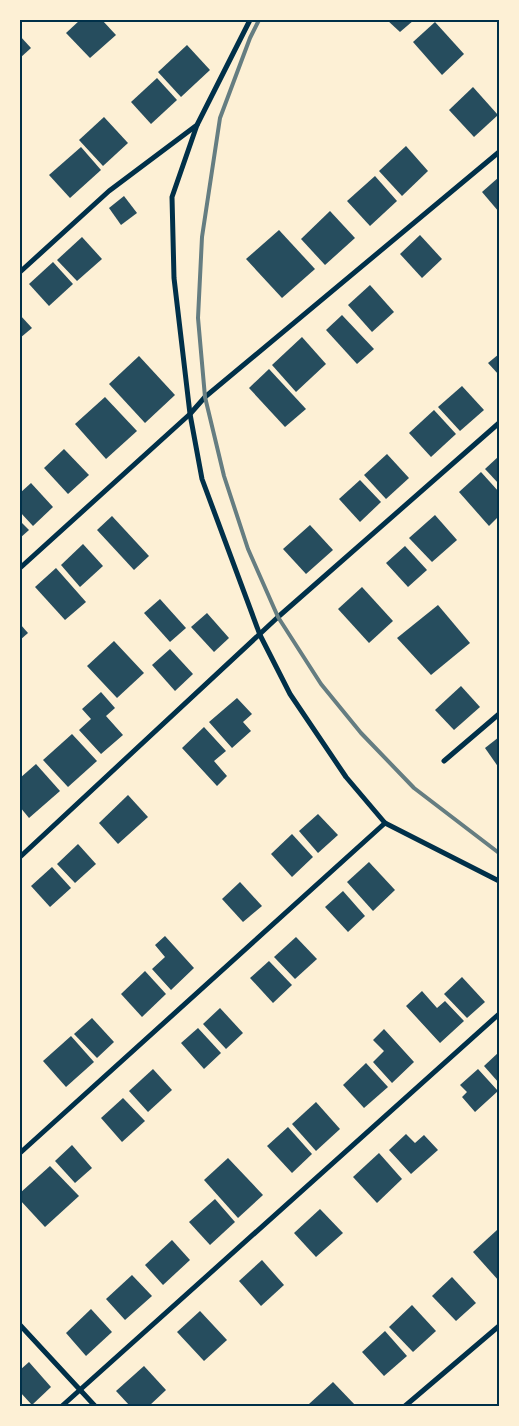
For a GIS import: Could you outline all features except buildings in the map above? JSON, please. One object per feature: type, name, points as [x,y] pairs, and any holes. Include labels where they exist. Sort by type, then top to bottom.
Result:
[{"type":"street","points":[[250,20],[197,125],[172,197],[174,278],[190,414],[202,479],[260,635],[290,694],[346,777],[385,824],[499,881]]},
{"type":"street","points":[[20,272],[109,191],[197,125]]},
{"type":"street","points":[[20,568],[190,414],[205,397],[499,152]]},
{"type":"street","points":[[20,857],[260,635],[499,423]]},
{"type":"street","points":[[444,761],[499,714]]},
{"type":"street","points":[[20,1153],[385,824]]},
{"type":"street","points":[[62,1406],[499,1014]]},
{"type":"street","points":[[20,1325],[95,1406]]},
{"type":"street","points":[[405,1406],[499,1326]]},
{"type":"railway","points":[[259,20],[250,38],[220,118],[202,237],[198,318],[205,397],[224,476],[248,549],[278,617],[321,684],[361,733],[414,788],[499,853]]}]
